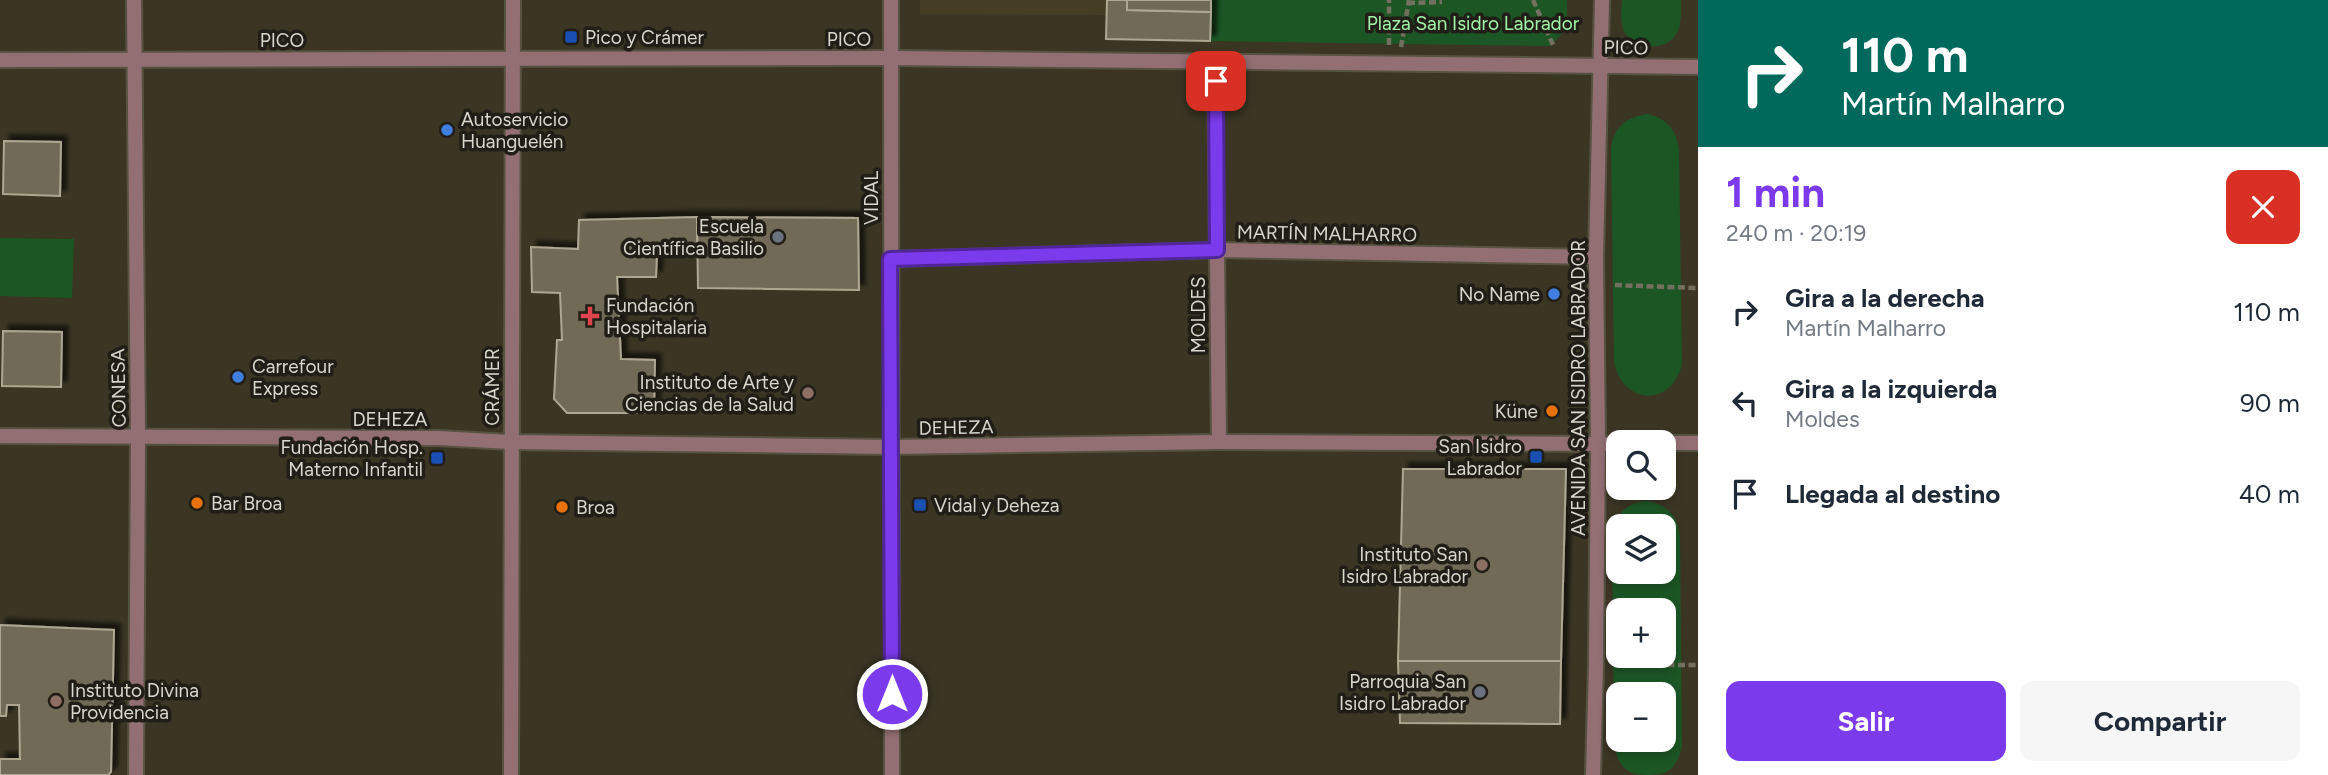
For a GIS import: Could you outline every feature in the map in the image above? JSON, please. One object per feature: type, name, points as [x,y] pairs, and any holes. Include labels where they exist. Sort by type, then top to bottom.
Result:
[{"type":"street","name":"CONESA","points":[[134,0],[138,437],[136,775]]},
{"type":"street","name":"CRÁMER","points":[[510,775],[513,0]]},
{"type":"street","name":"VIDAL","points":[[891,0],[892,775]]},
{"type":"street","name":"AVENIDA SAN ISIDRO LABRADOR","points":[[1593,775],[1597,665],[1596,257],[1602,0]]},
{"type":"street","name":"PICO","points":[[0,60],[891,58],[1698,67]]},
{"type":"street","name":"MOLDES","points":[[1215,62],[1219,442]]},
{"type":"street","name":"MARTÍN MALHARRO","points":[[890,259],[1217,250],[1596,257]]},
{"type":"street","name":"DEHEZA","points":[[0,436],[438,438],[511,442],[891,447],[1219,442],[1606,444]]},
{"type":"street","points":[[1676,443],[1698,443]]},
{"type":"path","points":[[1389,0],[1395,64]]},
{"type":"path","points":[[1532,0],[1555,49],[1559,65]]},
{"type":"path","points":[[1395,64],[1408,1],[1443,2]]},
{"type":"path","points":[[1596,285],[1698,288]]},
{"type":"path","points":[[1597,665],[1698,665]]},
{"type":"shaded area","points":[[920,0],[1211,0],[1210,41],[1106,39],[1106,15],[920,14]]},
{"type":"green space","name":"Plaza San Isidro Labrador","points":[[1211,0],[1567,0],[1567,29],[1550,46],[1210,41]]},
{"type":"green space","points":[[1622,0],[1681,0],[1677,33],[1659,46],[1636,43],[1623,29]]},
{"type":"green space","points":[[1647,114],[1670,126],[1679,151],[1682,364],[1668,388],[1647,396],[1626,386],[1614,361],[1611,148],[1615,134],[1622,124]]},
{"type":"green space","points":[[0,238],[74,239],[72,298],[0,296]]},
{"type":"green space","points":[[1647,501],[1661,505],[1672,514],[1621,514],[1633,504]]},
{"type":"green space","points":[[1676,521],[1680,537],[1682,747],[1674,766],[1666,772],[1639,775],[1628,771],[1620,763],[1616,752],[1676,752],[1676,682],[1613,682],[1613,668],[1676,668],[1676,598],[1613,598],[1612,584],[1676,584]]},
{"type":"building","points":[[1107,0],[1127,0],[1127,10],[1211,12],[1210,41],[1106,39]]},
{"type":"building","points":[[1127,0],[1211,0],[1211,12],[1127,10]]},
{"type":"building","points":[[4,141],[61,142],[60,196],[3,194]]},
{"type":"building","name":"Fundación Hospitalaria","points":[[697,217],[697,256],[657,255],[656,277],[617,277],[621,359],[655,360],[654,413],[567,413],[554,399],[557,340],[562,340],[560,293],[532,292],[531,247],[578,249],[579,220]]},
{"type":"building","name":"Escuela Científica Basilio","points":[[697,217],[858,218],[859,290],[698,288]]},
{"type":"building","points":[[3,331],[62,332],[61,387],[2,386]]},
{"type":"building","name":"Instituto San Isidro Labrador","points":[[1403,469],[1566,469],[1561,661],[1398,661]]},
{"type":"building","name":"Instituto Divina Providencia","points":[[0,625],[114,630],[111,772],[108,775],[0,775],[0,759],[20,759],[19,705],[7,705],[6,716],[0,716]]},
{"type":"building","name":"Parroquia San Isidro Labrador","points":[[1398,661],[1561,661],[1560,724],[1400,723]]},
{"type":"place","name":"Pico y Crámer","points":[[571,37]]},
{"type":"place","name":"Autoservicio Huanguelén","points":[[447,130]]},
{"type":"place","name":"Escuela Científica Basilio","points":[[778,237]]},
{"type":"place","name":"No Name","points":[[1554,294]]},
{"type":"place","name":"Fundación Hospitalaria","points":[[590,316]]},
{"type":"place","name":"Carrefour Express","points":[[238,377]]},
{"type":"place","name":"Instituto de Arte y Ciencias de la Salud","points":[[808,393]]},
{"type":"place","name":"Küne","points":[[1552,411]]},
{"type":"place","name":"San Isidro Labrador","points":[[1536,457]]},
{"type":"place","name":"Fundación Hosp. Materno Infantil","points":[[437,458]]},
{"type":"place","name":"Bar Broa","points":[[197,503]]},
{"type":"place","name":"Vidal y Deheza","points":[[920,505]]},
{"type":"place","name":"Broa","points":[[562,507]]},
{"type":"place","name":"Instituto San Isidro Labrador","points":[[1482,565]]},
{"type":"place","name":"Parroquia San Isidro Labrador","points":[[1480,692]]},
{"type":"place","name":"Instituto Divina Providencia","points":[[56,701]]},
{"type":"route","points":[[892,694],[890,259],[1217,250],[1216,81]]}]
